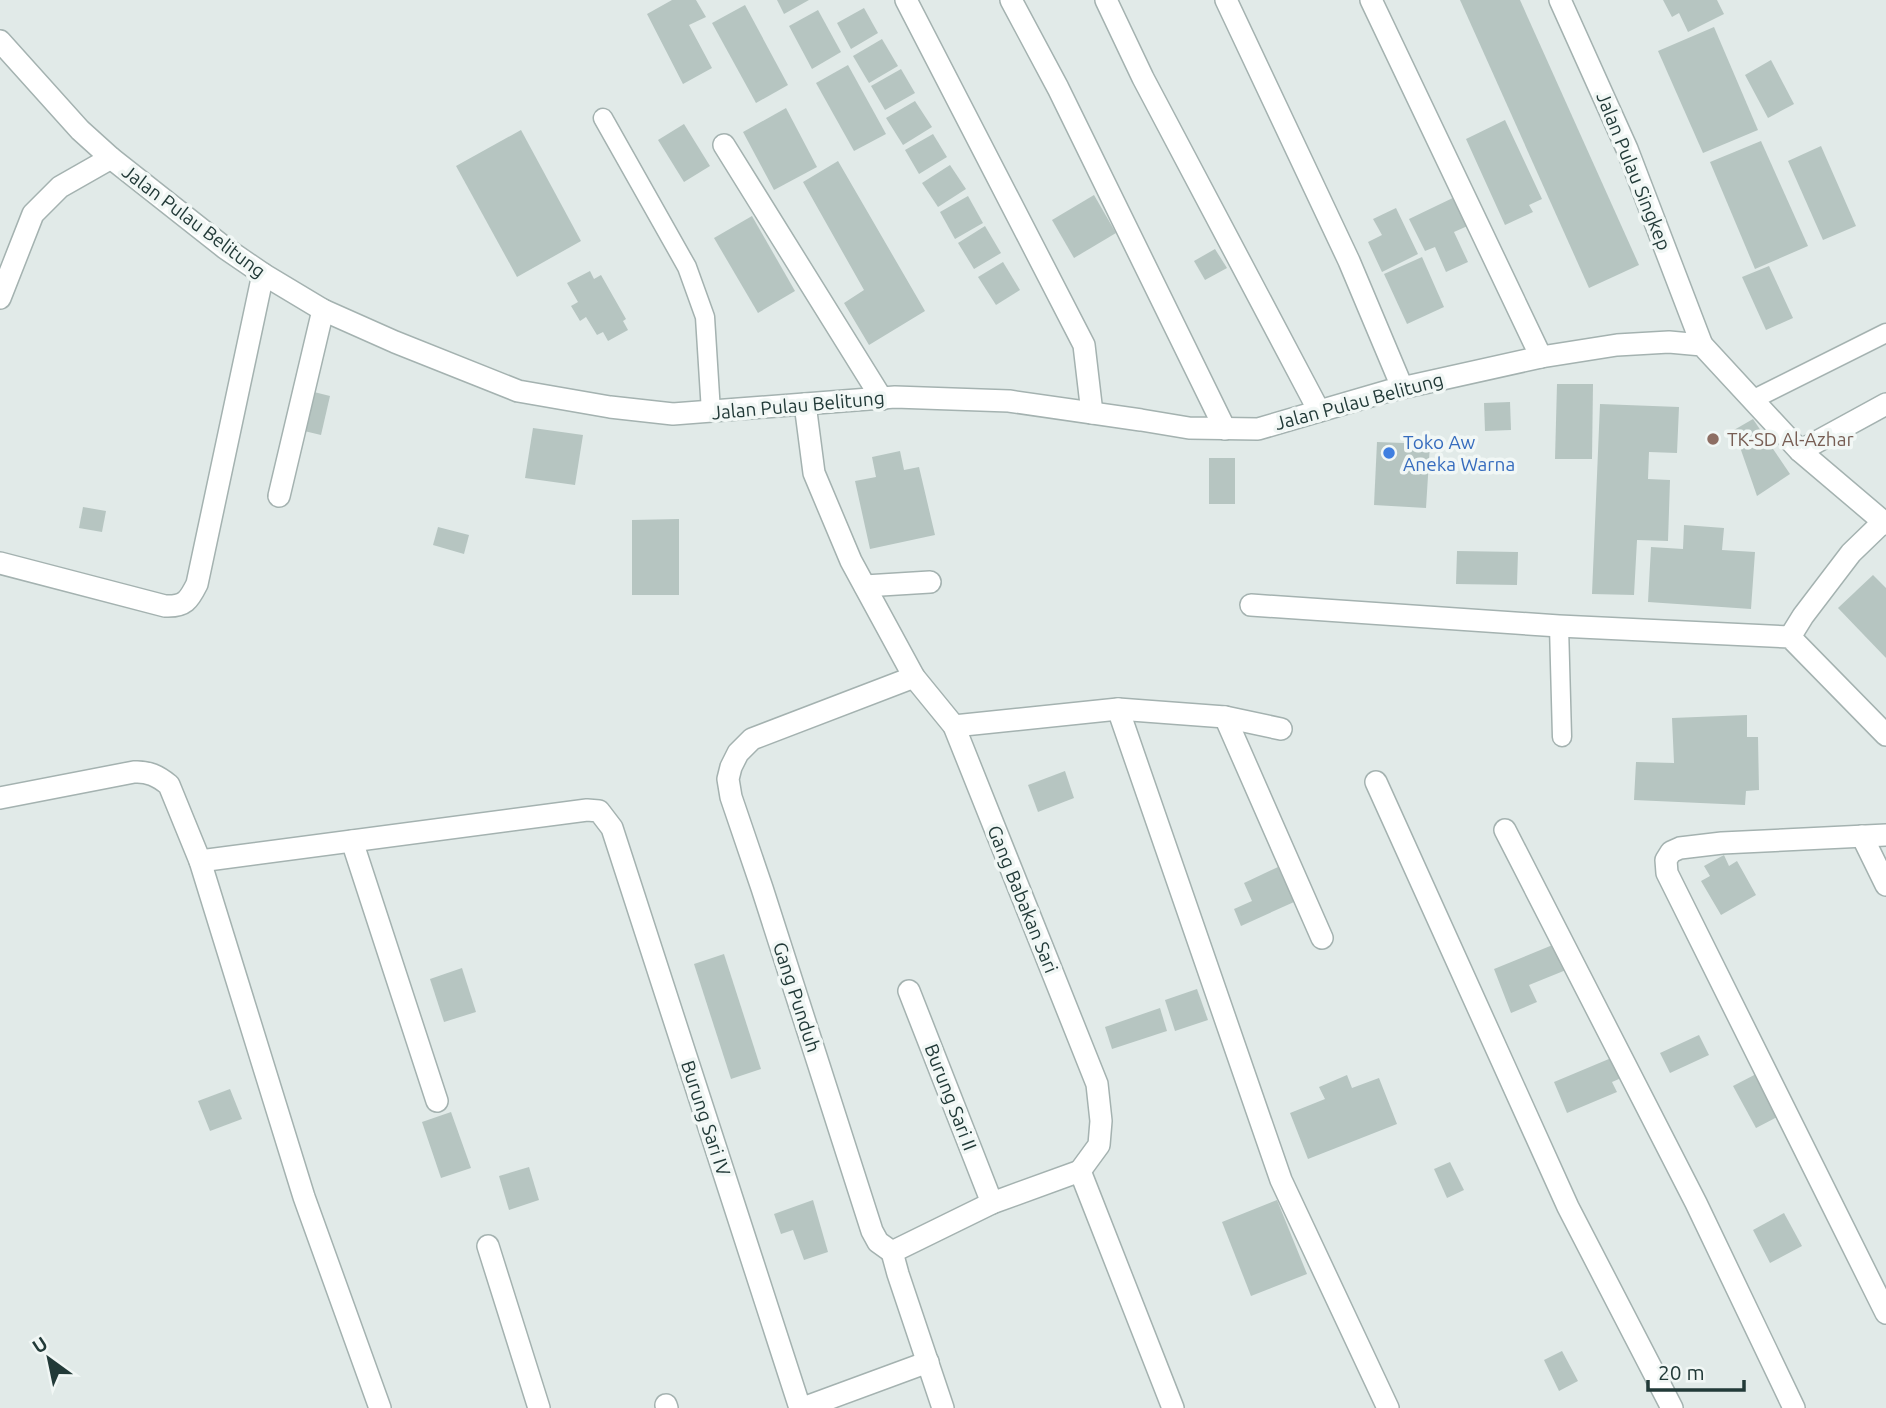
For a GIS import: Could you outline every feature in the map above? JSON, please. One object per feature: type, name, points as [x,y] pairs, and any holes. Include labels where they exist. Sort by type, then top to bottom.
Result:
[{"type":"street","points":[[906,0],[1084,345],[1092,413]]},
{"type":"street","points":[[1011,0],[1059,88],[1225,429]]},
{"type":"street","points":[[1106,0],[1143,78],[1319,411]]},
{"type":"street","points":[[1226,0],[1349,261],[1402,387]]},
{"type":"street","points":[[1371,0],[1541,357]]},
{"type":"street","name":"Jalan Pulau Singkep","points":[[1560,0],[1627,149],[1702,345]]},
{"type":"street","name":"Jalan Pulau Belitung","points":[[0,41],[80,130],[111,158],[225,248],[263,274],[323,310],[433,358],[518,391],[610,407],[673,414],[882,399],[1009,401],[1189,428],[1258,429],[1402,387],[1541,357],[1617,345],[1669,342],[1702,345]]},
{"type":"street","points":[[724,145],[882,399]]},
{"type":"street","points":[[0,298],[33,214],[60,187],[111,158]]},
{"type":"street","points":[[0,563],[165,606],[177,607],[186,601],[197,584],[263,274]]},
{"type":"street","points":[[279,496],[323,310]]},
{"type":"street","points":[[1702,345],[1800,451],[1884,523],[1851,553],[1790,637]]},
{"type":"street","name":"Gang Babakan Sari","points":[[805,404],[814,473],[851,561],[914,677],[954,726],[1097,1084],[1101,1121],[1099,1145],[1080,1171]]},
{"type":"street","points":[[1800,451],[1886,404]]},
{"type":"street","points":[[865,586],[930,582]]},
{"type":"street","points":[[1251,605],[1559,626],[1790,637],[1886,735]]},
{"type":"street","name":"Gang Punduh","points":[[892,1252],[878,1242],[872,1231],[731,797],[728,779],[738,753],[752,739],[914,677]]},
{"type":"street","points":[[954,726],[1118,709],[1225,718],[1281,729]]},
{"type":"street","points":[[1118,709],[1281,1180],[1388,1408]]},
{"type":"street","points":[[1225,718],[1322,938]]},
{"type":"street","points":[[0,798],[145,771],[169,785],[201,861],[304,1197],[380,1408]]},
{"type":"street","points":[[1376,782],[1567,1207],[1672,1408]]},
{"type":"street","name":"Burung Sari IV","points":[[352,841],[587,810],[598,811],[612,828],[802,1408]]},
{"type":"street","points":[[1505,830],[1696,1203],[1794,1408]]},
{"type":"street","points":[[1886,835],[1721,843],[1680,848],[1671,852],[1666,860],[1667,873],[1886,1313]]},
{"type":"street","points":[[1862,836],[1886,885]]},
{"type":"street","points":[[201,861],[352,841],[438,1101]]},
{"type":"street","name":"Burung Sari II","points":[[909,991],[992,1203]]},
{"type":"street","points":[[943,1408],[892,1252],[992,1203],[1080,1171],[1173,1408]]},
{"type":"street","points":[[488,1246],[538,1408]]},
{"type":"street","points":[[802,1408],[928,1362]]},
{"type":"lane","points":[[603,118],[687,267],[705,317],[711,412]]},
{"type":"lane","points":[[1752,400],[1886,333]]},
{"type":"lane","points":[[1559,626],[1562,737]]},
{"type":"building","points":[[672,0],[696,0],[706,17],[689,25],[712,68],[683,84],[647,14]]},
{"type":"building","points":[[777,0],[809,0],[784,14]]},
{"type":"building","points":[[1460,0],[1520,0],[1639,265],[1589,288]]},
{"type":"building","points":[[1663,0],[1717,0],[1724,14],[1688,32],[1679,13],[1672,17]]},
{"type":"building","points":[[745,5],[788,85],[756,103],[712,23]]},
{"type":"building","points":[[864,8],[878,33],[851,49],[837,23]]},
{"type":"building","points":[[818,10],[841,52],[812,69],[789,26]]},
{"type":"building","points":[[1714,27],[1758,130],[1703,153],[1658,51]]},
{"type":"building","points":[[882,39],[898,66],[869,83],[853,56]]},
{"type":"building","points":[[1771,60],[1794,104],[1768,118],[1745,75]]},
{"type":"building","points":[[848,65],[886,134],[854,151],[816,83]]},
{"type":"building","points":[[901,69],[915,93],[885,110],[871,86]]},
{"type":"building","points":[[915,101],[932,127],[903,145],[886,118]]},
{"type":"building","points":[[786,108],[817,167],[774,190],[743,132]]},
{"type":"building","points":[[1505,120],[1542,199],[1529,205],[1533,212],[1505,225],[1466,139]]},
{"type":"building","points":[[684,124],[710,166],[684,182],[658,140]]},
{"type":"building","points":[[521,130],[581,241],[517,277],[456,166]]},
{"type":"building","points":[[933,134],[947,157],[919,174],[905,150]]},
{"type":"building","points":[[1761,141],[1808,246],[1755,269],[1710,162]]},
{"type":"building","points":[[1821,146],[1856,226],[1823,240],[1788,161]]},
{"type":"building","points":[[838,161],[925,311],[869,345],[844,303],[864,290],[803,182]]},
{"type":"building","points":[[950,165],[966,189],[938,207],[922,183]]},
{"type":"building","points":[[1094,195],[1116,233],[1074,258],[1052,220]]},
{"type":"building","points":[[1459,195],[1472,224],[1454,232],[1468,262],[1446,272],[1435,247],[1425,251],[1409,219]]},
{"type":"building","points":[[968,196],[983,223],[955,239],[940,212]]},
{"type":"building","points":[[1396,208],[1418,254],[1382,272],[1368,242],[1382,235],[1373,219]]},
{"type":"building","points":[[752,216],[795,291],[758,313],[714,238]]},
{"type":"building","points":[[985,226],[1001,253],[974,269],[958,243]]},
{"type":"building","points":[[1215,249],[1227,268],[1205,280],[1194,261]]},
{"type":"building","points":[[1422,257],[1444,307],[1407,324],[1384,274]]},
{"type":"building","points":[[1003,262],[1020,290],[996,305],[978,277]]},
{"type":"building","points":[[1769,266],[1793,318],[1766,330],[1742,277]]},
{"type":"building","points":[[590,271],[594,279],[601,275],[626,319],[623,321],[628,330],[608,341],[603,332],[597,335],[586,317],[580,321],[571,306],[578,302],[567,283]]},
{"type":"building","points":[[1557,384],[1593,384],[1592,459],[1555,459]]},
{"type":"building","points":[[310,391],[330,396],[321,435],[300,430]]},
{"type":"building","points":[[1510,402],[1511,430],[1485,431],[1484,403]]},
{"type":"building","points":[[1600,404],[1679,407],[1677,453],[1649,452],[1648,479],[1670,480],[1668,541],[1637,540],[1634,595],[1592,594]]},
{"type":"building","points":[[1753,419],[1790,474],[1757,496],[1734,430]]},
{"type":"building","points":[[533,428],[583,435],[575,485],[525,478]]},
{"type":"building","points":[[1377,442],[1430,444],[1426,508],[1374,505]]},
{"type":"building","points":[[900,451],[904,470],[919,467],[935,535],[870,549],[855,481],[876,477],[872,457]]},
{"type":"building","points":[[1209,458],[1235,458],[1235,504],[1209,504]]},
{"type":"building","points":[[83,507],[106,511],[102,532],[79,528]]},
{"type":"building","points":[[679,519],[679,595],[632,595],[632,520]]},
{"type":"building","points":[[1684,525],[1724,528],[1722,550],[1755,552],[1751,609],[1648,602],[1651,547],[1683,549]]},
{"type":"building","points":[[438,527],[469,535],[464,554],[433,545]]},
{"type":"building","points":[[1457,551],[1518,552],[1517,585],[1456,584]]},
{"type":"building","points":[[1873,575],[1886,588],[1886,658],[1838,608]]},
{"type":"building","points":[[1747,715],[1747,737],[1758,737],[1759,790],[1746,791],[1745,805],[1634,800],[1636,762],[1674,763],[1672,718]]},
{"type":"building","points":[[1065,771],[1074,798],[1038,812],[1028,785]]},
{"type":"building","points":[[1724,855],[1729,866],[1737,861],[1756,895],[1721,915],[1701,881],[1710,876],[1704,866]]},
{"type":"building","points":[[1278,867],[1294,902],[1241,926],[1234,909],[1252,901],[1244,883]]},
{"type":"building","points":[[1555,944],[1566,970],[1529,985],[1537,1002],[1511,1013],[1494,969]]},
{"type":"building","points":[[724,954],[761,1069],[731,1079],[694,964]]},
{"type":"building","points":[[462,968],[476,1012],[444,1022],[430,979]]},
{"type":"building","points":[[1197,989],[1208,1020],[1175,1031],[1165,1000]]},
{"type":"building","points":[[1160,1008],[1167,1031],[1112,1049],[1105,1027]]},
{"type":"building","points":[[1699,1035],[1709,1055],[1670,1073],[1660,1053]]},
{"type":"building","points":[[1616,1056],[1626,1076],[1612,1082],[1617,1092],[1567,1113],[1554,1082]]},
{"type":"building","points":[[1760,1072],[1783,1114],[1756,1128],[1733,1086]]},
{"type":"building","points":[[1347,1075],[1352,1088],[1379,1078],[1397,1124],[1308,1159],[1290,1113],[1325,1099],[1319,1087]]},
{"type":"building","points":[[230,1089],[242,1119],[210,1131],[198,1101]]},
{"type":"building","points":[[451,1112],[471,1168],[441,1178],[422,1122]]},
{"type":"building","points":[[1450,1162],[1464,1190],[1447,1198],[1434,1169]]},
{"type":"building","points":[[529,1167],[539,1200],[509,1210],[499,1176]]},
{"type":"building","points":[[813,1200],[828,1252],[804,1260],[793,1230],[781,1234],[774,1214]]},
{"type":"building","points":[[1277,1200],[1307,1274],[1251,1296],[1222,1222]]},
{"type":"building","points":[[1784,1213],[1802,1246],[1770,1263],[1753,1230]]},
{"type":"building","points":[[1562,1351],[1578,1381],[1559,1391],[1544,1360]]},
{"type":"place","name":"TK-SD Al-Azhar","points":[[1713,439]]},
{"type":"place","name":"Toko Aw Aneka Warna","points":[[1389,453]]}]
